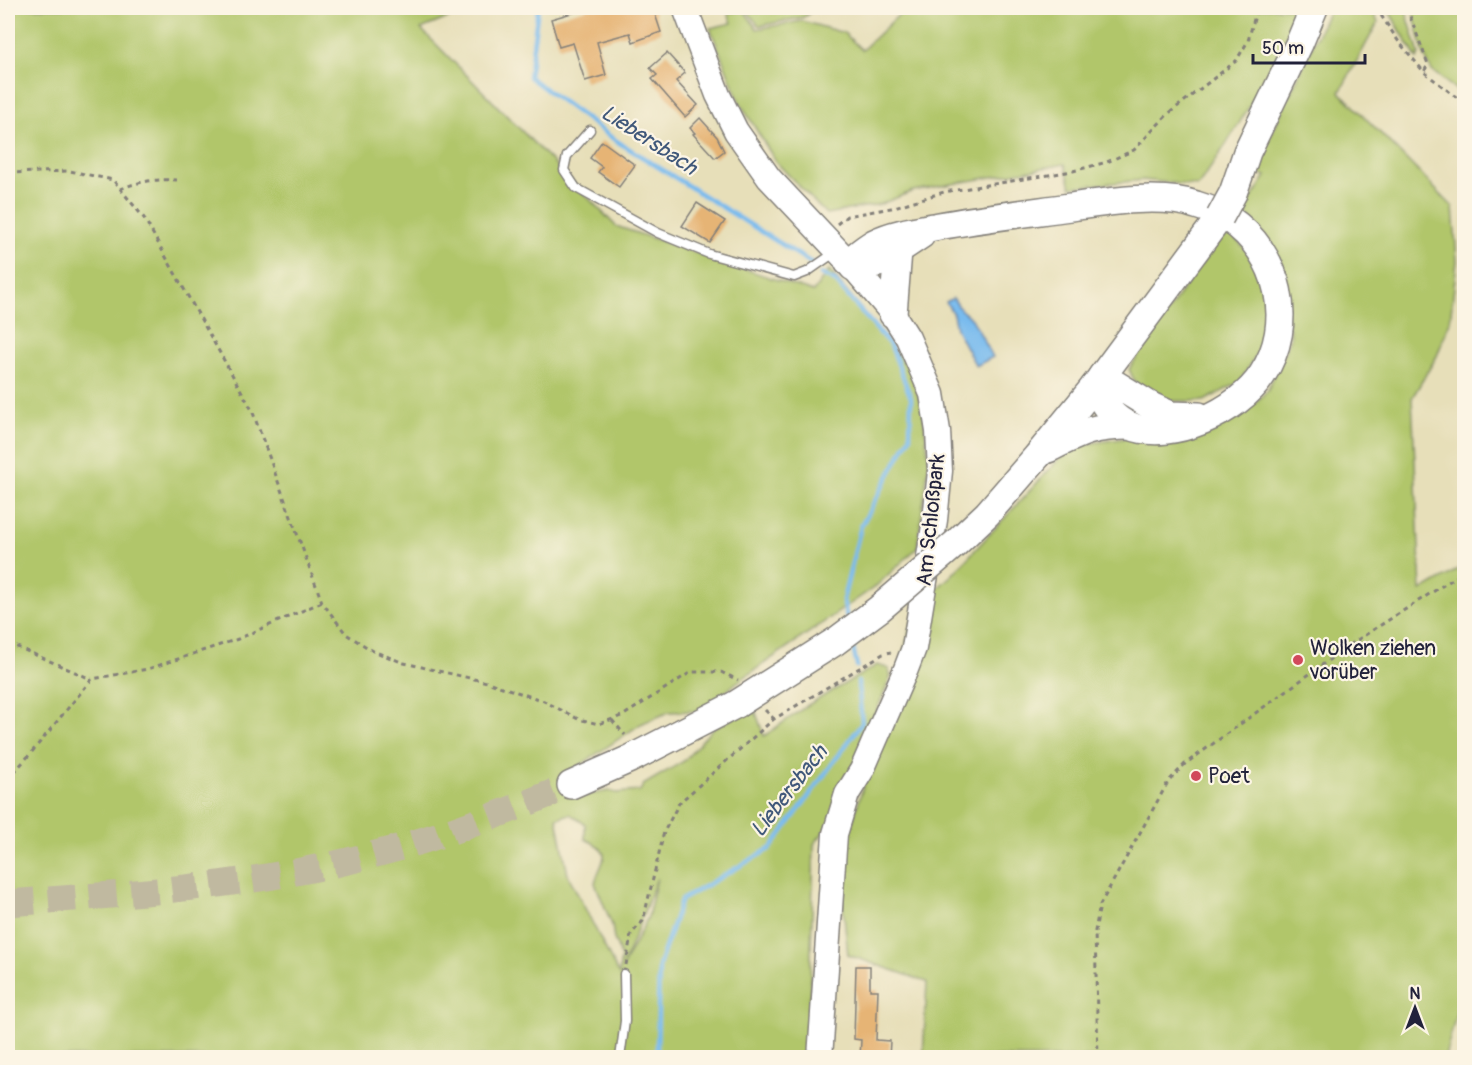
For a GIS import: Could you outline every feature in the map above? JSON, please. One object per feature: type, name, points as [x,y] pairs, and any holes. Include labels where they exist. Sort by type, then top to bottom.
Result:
[{"type":"main road","points":[[571,785],[630,759],[746,696],[836,641],[879,609],[987,514],[1098,382],[1220,217],[1233,193],[1246,152],[1299,44],[1314,8]]},
{"type":"main road","points":[[840,254],[871,245],[885,238],[938,226],[1138,200],[1194,204],[1228,219],[1252,239],[1269,264],[1279,293],[1280,320],[1275,348],[1261,377],[1247,393],[1230,407],[1184,428],[1157,431],[1131,426],[1098,427],[1084,431],[1039,454]]},
{"type":"main road","points":[[840,254],[879,263],[918,236],[938,226]]},
{"type":"main road","points":[[893,314],[898,251]]},
{"type":"main road","points":[[1098,382],[1171,415],[1210,416]]},
{"type":"main road","points":[[1098,382],[1108,411],[1131,426]]},
{"type":"street","name":"Am Schloßpark","points":[[685,8],[718,95],[736,131],[769,178],[893,314],[908,338],[932,394],[938,430],[940,471],[937,501],[914,648],[862,770],[847,795],[835,834],[820,1058]]},
{"type":"lane","points":[[590,130],[567,156],[564,170],[576,188],[657,233],[709,254],[794,277],[840,254]]},
{"type":"lane","points":[[620,1058],[625,1021],[624,974]]},
{"type":"path","points":[[840,254],[847,216],[891,208],[944,192],[1073,171],[1107,162],[1134,150],[1168,114],[1236,61],[1248,41],[1257,8]]},
{"type":"path","points":[[1376,8],[1399,42],[1424,72],[1464,103]]},
{"type":"path","points":[[1407,8],[1428,64],[1424,72]]},
{"type":"path","points":[[8,173],[70,171],[114,180],[144,218],[252,410],[322,602],[346,634],[373,651],[404,663],[487,682],[544,701],[578,719],[599,723],[612,720],[624,715],[692,672],[721,672],[774,720]]},
{"type":"path","points":[[120,189],[156,179],[177,180]]},
{"type":"path","points":[[1098,1058],[1095,931],[1100,905],[1168,782],[1185,764],[1351,644],[1464,572]]},
{"type":"path","points":[[8,643],[92,679],[148,669],[227,643],[322,602]]},
{"type":"path","points":[[624,974],[631,934],[643,921],[664,832],[679,802],[774,720],[883,654],[914,648]]},
{"type":"path","points":[[8,778],[92,679]]},
{"type":"path","points":[[612,720],[625,735]]},
{"type":"green space","points":[[8,8],[464,8],[465,11],[421,29],[616,226],[813,292],[829,270],[911,370],[923,412],[929,462],[917,548],[876,586],[698,711],[669,712],[641,724],[567,774],[575,797],[609,791],[616,793],[640,791],[643,785],[684,761],[712,729],[754,707],[764,736],[808,705],[877,665],[888,668],[891,676],[830,824],[814,844],[808,1057],[8,1057]],"holes":[[[570,814],[585,824],[585,839],[595,844],[604,853],[595,883],[612,925],[614,939],[621,956],[619,975],[568,875],[557,818]],[[657,878],[648,917],[623,966]]]},
{"type":"green space","points":[[745,8],[817,8],[804,17],[759,26]]},
{"type":"green space","points":[[906,8],[1299,8],[1278,55],[1253,100],[1198,186],[1143,180],[1071,187],[1065,164],[913,191],[881,204],[826,214],[776,162],[740,103],[710,28],[732,23],[728,14],[743,9],[757,29],[802,21],[844,33],[862,50]]},
{"type":"green space","points":[[1330,8],[1371,8],[1378,22],[1340,92],[1453,207],[1457,261],[1450,321],[1437,356],[1412,398],[1421,591],[1464,566],[1464,984],[1445,1057],[1424,1054],[1423,1058],[923,1057],[927,982],[848,955],[839,867],[917,606],[952,575],[1071,446],[1224,424],[1252,406],[1268,390],[1291,337],[1272,244],[1243,211],[1266,176],[1254,171]]},
{"type":"green space","points":[[1387,8],[1405,8],[1419,54],[1417,59]]},
{"type":"green space","points":[[1412,8],[1464,8],[1464,96],[1432,71],[1424,55]]},
{"type":"green space","points":[[1227,230],[1248,252],[1268,297],[1264,341],[1240,382],[1204,401],[1158,401],[1137,387],[1129,369],[1192,276]]},
{"type":"water","points":[[953,298],[961,310],[972,319],[993,357],[976,366],[956,329],[953,314],[946,302]]},
{"type":"building","points":[[589,8],[653,8],[661,32],[633,42],[630,33],[597,42],[606,75],[585,81],[573,43],[559,47],[551,19]]},
{"type":"building","points":[[667,53],[685,73],[676,81],[698,105],[685,117],[652,79],[657,75],[650,68]]},
{"type":"building","points":[[700,118],[717,137],[724,151],[715,158],[690,128]]},
{"type":"building","points":[[602,141],[635,165],[619,187],[598,172],[602,167],[590,158]]},
{"type":"building","points":[[697,203],[725,221],[710,243],[682,226]]},
{"type":"building","points":[[856,966],[870,966],[870,990],[878,990],[876,1040],[890,1041],[889,1058],[860,1058],[861,1040],[854,1039]]},
{"type":"waterway","name":"Liebersbach","points":[[538,8],[529,77],[615,140],[813,264]]},
{"type":"waterway","name":"Liebersbach","points":[[821,274],[835,281],[891,346],[911,398],[910,437],[861,526],[843,600],[848,622]]},
{"type":"waterway","name":"Liebersbach","points":[[851,639],[857,666]]},
{"type":"waterway","name":"Liebersbach","points":[[659,1058],[657,1053],[659,966],[681,900],[771,848],[862,723],[858,682]]},
{"type":"tunnel","points":[[8,903],[185,888],[317,868],[441,835],[571,785]]},
{"type":"place","name":"Wolken ziehen vorüber","points":[[1298,660]]},
{"type":"place","name":"Poet","points":[[1196,776]]}]
